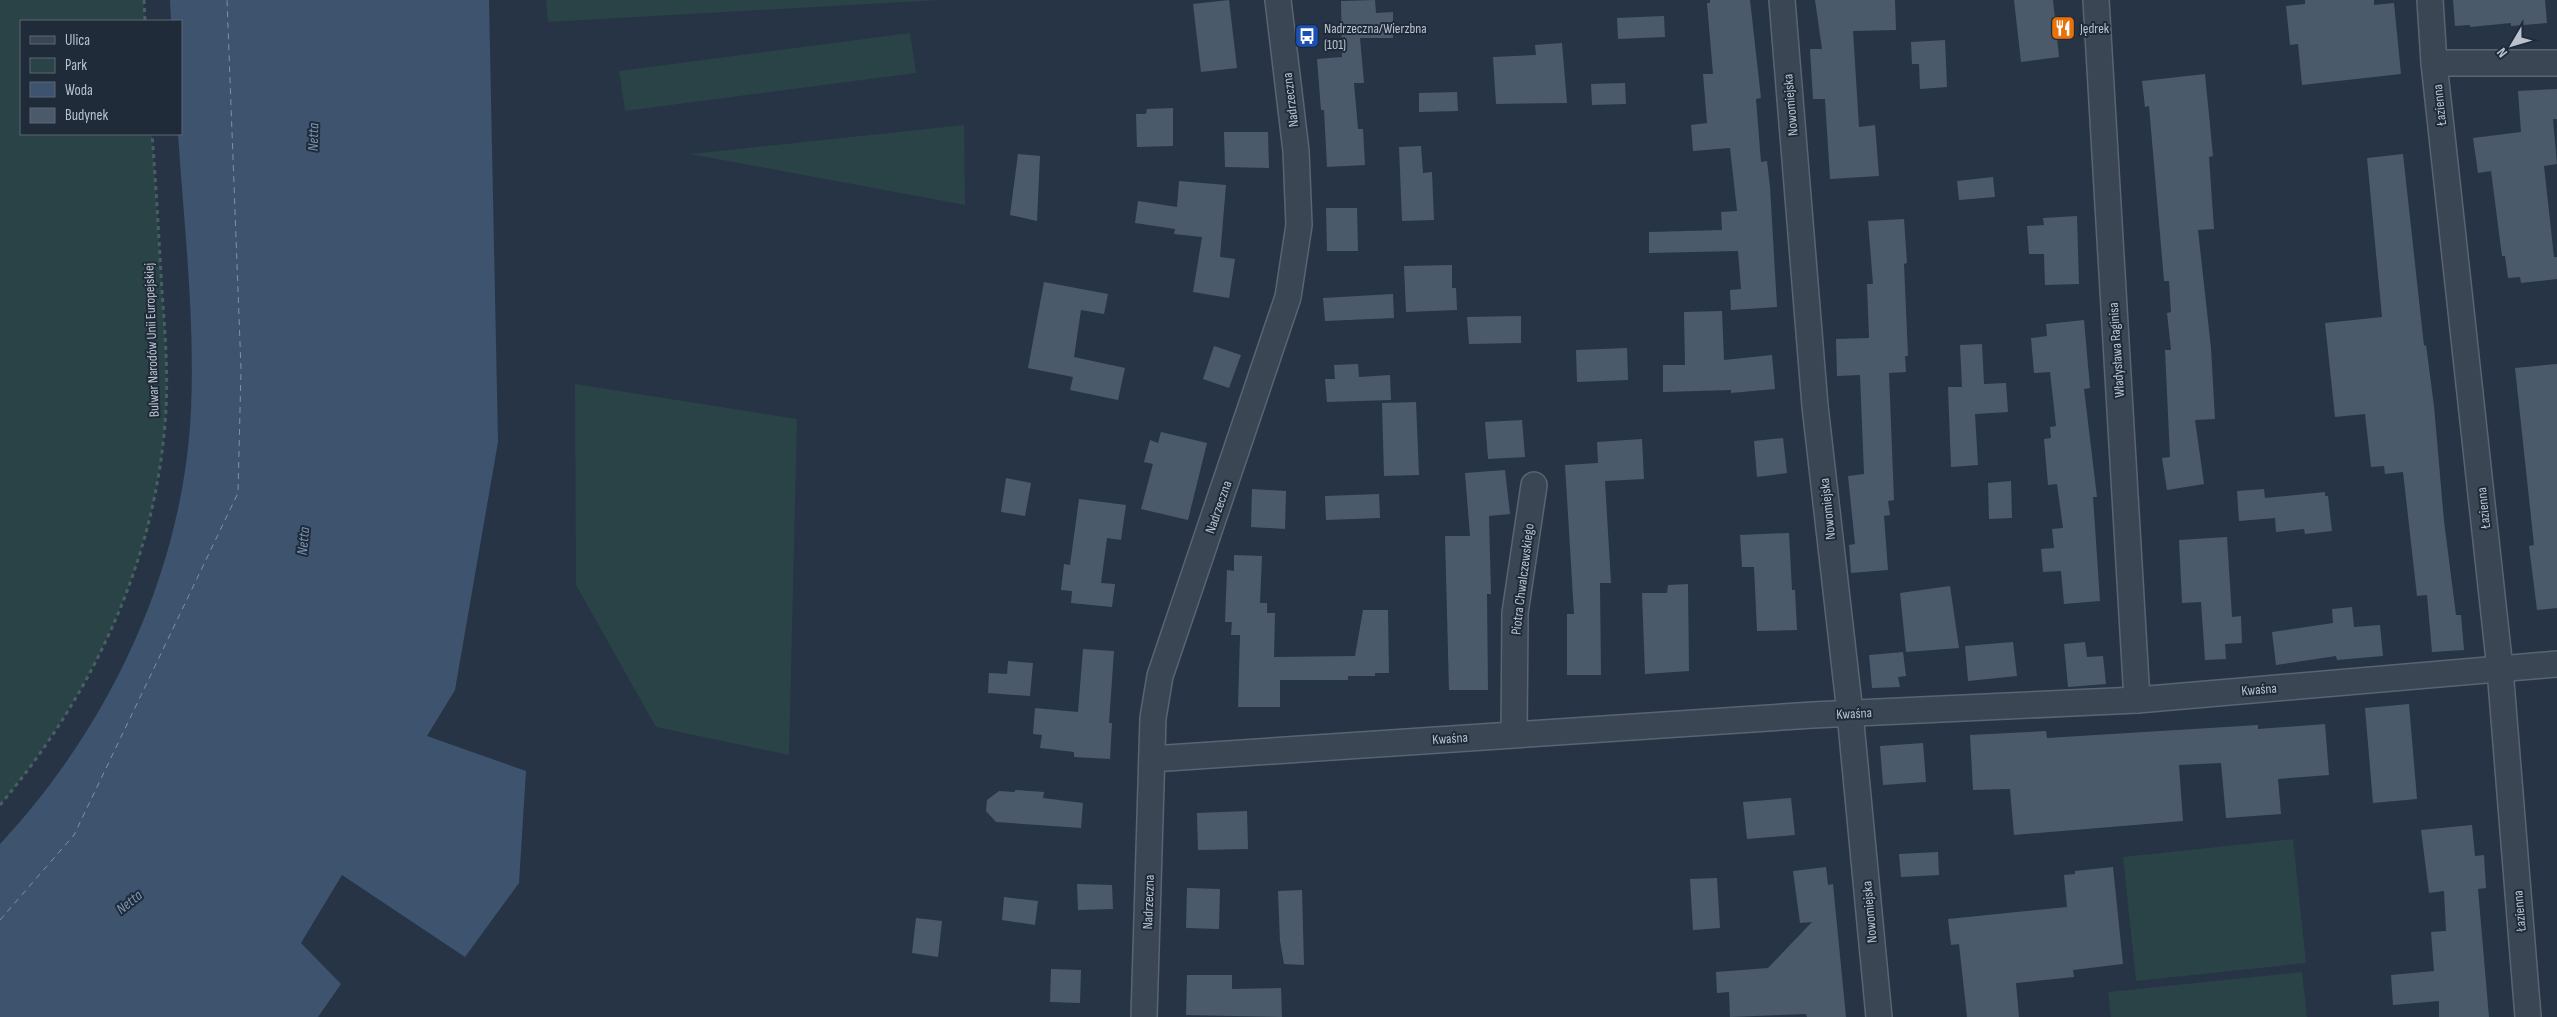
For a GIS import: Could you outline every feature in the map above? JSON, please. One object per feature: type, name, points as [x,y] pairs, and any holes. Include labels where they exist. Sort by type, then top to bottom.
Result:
[{"type":"street","name":"Nadrzeczna","points":[[1144,1017],[1153,718],[1160,676],[1288,298],[1299,225],[1296,150],[1278,0]]},
{"type":"street","name":"Nowomiejska","points":[[1782,0],[1815,406],[1850,713],[1879,1017]]},
{"type":"street","name":"Władysława Raginisa","points":[[2096,0],[2137,700]]},
{"type":"street","name":"Łazienna","points":[[2430,0],[2434,63],[2500,668],[2528,1017]]},
{"type":"street","points":[[2434,63],[2557,63]]},
{"type":"street","name":"Piotra Chwalczewskiego","points":[[1514,733],[1515,613],[1534,484]]},
{"type":"street","name":"Kwaśna","points":[[1152,759],[1514,733],[1850,713],[2137,700],[2557,664]]},
{"type":"path","points":[[144,0],[145,20]]},
{"type":"path","name":"Bulwar Narodów Unii Europejskiej","points":[[0,805],[25,775],[51,738],[95,665],[121,608],[142,550],[155,499],[162,455],[166,407],[166,348],[152,135]]},
{"type":"green space","points":[[0,0],[144,0],[145,20],[20,20],[20,135],[152,135],[167,380],[160,464],[150,517],[135,569],[115,620],[92,669],[64,717],[34,762],[0,805]]},
{"type":"green space","points":[[546,0],[939,0],[548,22]]},
{"type":"green space","points":[[910,33],[916,73],[625,111],[619,71]]},
{"type":"green space","points":[[964,125],[965,205],[690,154]]},
{"type":"green space","points":[[575,384],[797,419],[789,755],[656,727],[576,585]]},
{"type":"green space","points":[[2293,839],[2306,963],[2136,981],[2123,857]]},
{"type":"green space","points":[[2302,972],[2307,1017],[2111,1017],[2108,992]]},
{"type":"water","name":"Netta","points":[[170,0],[489,0],[498,442],[455,690],[427,736],[526,771],[519,883],[465,957],[342,875],[301,943],[341,984],[318,1017],[0,1017],[0,844],[39,798],[75,749],[106,697],[134,643],[156,587],[174,528],[185,469],[191,409],[192,340],[178,135],[182,135],[182,20],[171,20]]},
{"type":"building","points":[[1229,0],[1237,68],[1201,72],[1193,4]]},
{"type":"building","points":[[1375,0],[1376,13],[1393,12],[1393,38],[1360,38],[1364,83],[1354,83],[1358,129],[1363,129],[1365,165],[1327,167],[1324,110],[1321,110],[1317,59],[1342,57],[1341,1]]},
{"type":"building","points":[[1710,0],[1750,0],[1761,98],[1756,99],[1761,162],[1767,161],[1770,187],[1777,307],[1731,310],[1730,290],[1741,289],[1738,251],[1649,253],[1649,232],[1722,230],[1721,212],[1737,211],[1730,148],[1693,151],[1691,125],[1707,123],[1703,74],[1713,74],[1707,3],[1710,3]]},
{"type":"building","points":[[1815,0],[1895,0],[1896,30],[1853,31],[1859,127],[1875,125],[1879,176],[1830,179],[1825,99],[1813,99],[1810,49],[1822,49]]},
{"type":"building","points":[[2014,0],[2053,0],[2059,57],[2021,62]]},
{"type":"building","points":[[2305,0],[2374,0],[2374,5],[2394,3],[2401,74],[2302,85],[2298,44],[2290,45],[2286,6],[2305,4]]},
{"type":"building","points":[[2453,0],[2545,0],[2547,23],[2511,26],[2511,23],[2470,27],[2470,25],[2455,26]]},
{"type":"building","points":[[1664,16],[1665,37],[1618,39],[1617,18]]},
{"type":"building","points":[[1945,40],[1947,87],[1920,89],[1919,64],[1912,64],[1911,42]]},
{"type":"building","points":[[1562,43],[1567,103],[1496,104],[1493,57],[1536,55],[1535,45]]},
{"type":"building","points":[[2205,74],[2213,156],[2209,157],[2214,229],[2198,230],[2211,348],[2215,419],[2195,420],[2204,484],[2167,490],[2162,458],[2170,457],[2165,350],[2171,350],[2167,313],[2171,312],[2169,281],[2164,281],[2149,106],[2145,107],[2142,81]]},
{"type":"building","points":[[1625,83],[1626,104],[1592,105],[1591,84]]},
{"type":"building","points":[[2557,89],[2557,119],[2553,119],[2557,164],[2544,166],[2554,257],[2557,257],[2557,279],[2521,283],[2520,277],[2508,278],[2505,256],[2502,256],[2491,171],[2478,173],[2473,138],[2521,132],[2518,91]]},
{"type":"building","points":[[1457,92],[1458,111],[1419,112],[1419,93]]},
{"type":"building","points":[[1173,108],[1173,146],[1137,147],[1136,114],[1146,114],[1147,109]]},
{"type":"building","points":[[1224,132],[1268,132],[1269,168],[1225,167]]},
{"type":"building","points":[[1421,146],[1423,173],[1432,172],[1434,220],[1402,221],[1399,147]]},
{"type":"building","points":[[1018,154],[1040,156],[1037,221],[1010,215]]},
{"type":"building","points":[[2403,154],[2424,346],[2426,345],[2434,406],[2444,521],[2456,615],[2461,615],[2464,650],[2432,652],[2427,595],[2417,596],[2403,472],[2385,474],[2384,466],[2371,467],[2365,414],[2335,417],[2325,323],[2382,317],[2367,158]]},
{"type":"building","points":[[1993,177],[1995,197],[1959,200],[1957,181]]},
{"type":"building","points":[[1179,181],[1226,185],[1220,257],[1235,259],[1229,298],[1193,292],[1202,237],[1174,234],[1175,229],[1135,223],[1138,201],[1177,207]]},
{"type":"building","points":[[1326,208],[1357,208],[1358,251],[1327,251]]},
{"type":"building","points":[[2077,216],[2079,284],[2045,285],[2044,254],[2029,254],[2027,226],[2044,225],[2043,218]]},
{"type":"building","points":[[1904,219],[1907,263],[1904,264],[1908,356],[1905,356],[1906,372],[1889,373],[1894,500],[1888,501],[1890,515],[1884,516],[1888,570],[1851,573],[1849,545],[1855,544],[1848,476],[1864,474],[1860,375],[1837,376],[1836,339],[1869,338],[1867,284],[1873,284],[1868,221]]},
{"type":"building","points":[[1452,265],[1452,288],[1456,288],[1457,310],[1406,312],[1404,266]]},
{"type":"building","points":[[1044,282],[1108,294],[1104,314],[1081,310],[1074,357],[1125,368],[1118,400],[1070,390],[1073,377],[1028,368]]},
{"type":"building","points":[[1393,294],[1394,318],[1325,321],[1323,298]]},
{"type":"building","points":[[1722,311],[1724,360],[1772,355],[1775,389],[1731,393],[1731,390],[1663,392],[1663,365],[1685,365],[1684,312]]},
{"type":"building","points":[[1521,316],[1521,343],[1469,344],[1467,317]]},
{"type":"building","points":[[2084,320],[2090,388],[2084,389],[2097,497],[2093,497],[2100,601],[2064,604],[2061,571],[2043,572],[2041,549],[2054,548],[2052,529],[2063,528],[2057,484],[2048,485],[2044,439],[2051,438],[2050,427],[2056,426],[2050,372],[2034,373],[2031,338],[2047,336],[2046,324]]},
{"type":"building","points":[[1982,344],[1984,384],[2006,383],[2008,412],[1975,414],[1978,465],[1951,467],[1948,387],[1962,387],[1960,345]]},
{"type":"building","points":[[1214,346],[1241,355],[1229,388],[1203,379]]},
{"type":"building","points":[[1627,348],[1628,380],[1577,382],[1576,350]]},
{"type":"building","points":[[1358,364],[1359,377],[1390,375],[1391,400],[1327,402],[1325,379],[1335,379],[1334,365]]},
{"type":"building","points":[[2557,364],[2557,608],[2537,610],[2529,546],[2534,545],[2515,368]]},
{"type":"building","points":[[1416,402],[1419,475],[1384,476],[1382,403]]},
{"type":"building","points":[[1522,420],[1525,457],[1488,459],[1485,422]]},
{"type":"building","points":[[1161,432],[1207,443],[1188,520],[1141,509],[1153,464],[1144,462],[1150,440],[1158,443]]},
{"type":"building","points":[[1783,438],[1787,473],[1757,477],[1754,441]]},
{"type":"building","points":[[1642,439],[1644,479],[1605,481],[1611,583],[1600,583],[1601,675],[1567,675],[1567,614],[1574,614],[1565,465],[1598,463],[1597,442]]},
{"type":"building","points":[[1505,470],[1510,514],[1489,516],[1491,594],[1487,594],[1488,690],[1449,690],[1445,536],[1470,536],[1465,473]]},
{"type":"building","points":[[1006,478],[1031,483],[1025,516],[1001,512]]},
{"type":"building","points":[[2011,481],[2012,518],[1989,519],[1988,483]]},
{"type":"building","points":[[1252,489],[1286,491],[1285,529],[1251,527]]},
{"type":"building","points":[[2264,489],[2265,498],[2325,492],[2325,496],[2328,496],[2332,531],[2305,534],[2304,529],[2276,532],[2275,518],[2239,521],[2237,491]]},
{"type":"building","points":[[1379,494],[1380,518],[1326,520],[1325,496]]},
{"type":"building","points":[[1079,499],[1126,505],[1121,540],[1107,538],[1101,583],[1115,584],[1112,607],[1071,603],[1072,591],[1061,590],[1064,564],[1070,565]]},
{"type":"building","points":[[1789,533],[1792,590],[1795,590],[1797,630],[1757,631],[1754,567],[1742,567],[1740,535]]},
{"type":"building","points":[[2227,537],[2232,617],[2241,616],[2242,643],[2225,644],[2226,659],[2205,660],[2201,602],[2182,603],[2179,540]]},
{"type":"building","points":[[1234,555],[1262,556],[1260,603],[1267,603],[1267,613],[1275,613],[1274,657],[1355,656],[1363,610],[1388,610],[1389,673],[1375,673],[1375,676],[1348,676],[1348,680],[1280,680],[1280,707],[1238,707],[1240,635],[1231,635],[1232,622],[1225,622],[1227,570],[1234,571]]},
{"type":"building","points":[[1688,584],[1689,671],[1645,674],[1642,593],[1667,593],[1668,585]]},
{"type":"building","points":[[1950,586],[1959,648],[1906,652],[1900,593]]},
{"type":"building","points":[[2352,607],[2354,627],[2380,625],[2383,656],[2337,660],[2336,656],[2276,665],[2272,632],[2333,623],[2332,609]]},
{"type":"building","points":[[2013,642],[2017,676],[1968,681],[1965,646]]},
{"type":"building","points":[[2085,642],[2087,657],[2103,656],[2106,684],[2068,687],[2064,644]]},
{"type":"building","points":[[1083,649],[1114,651],[1109,723],[1112,723],[1110,759],[1074,757],[1074,752],[1040,748],[1042,735],[1033,734],[1035,708],[1078,712]]},
{"type":"building","points":[[1903,652],[1906,676],[1898,677],[1900,687],[1872,688],[1869,655]]},
{"type":"building","points":[[1008,661],[1033,663],[1030,696],[988,693],[989,673],[1007,674]]},
{"type":"building","points":[[2409,704],[2417,799],[2373,803],[2365,708]]},
{"type":"building","points":[[2325,724],[2329,775],[2278,779],[2281,814],[2226,818],[2221,763],[2179,765],[2183,821],[2014,835],[2010,789],[1973,790],[1970,735],[2046,731],[2047,738],[2258,725],[2258,729]]},
{"type":"building","points":[[1923,743],[1926,782],[1883,785],[1880,746]]},
{"type":"building","points":[[1015,790],[1044,792],[1043,798],[1083,803],[1081,828],[996,822],[986,811],[987,800],[999,791],[1015,792]]},
{"type":"building","points":[[1791,798],[1795,835],[1747,839],[1743,802]]},
{"type":"building","points":[[1247,811],[1248,849],[1198,850],[1197,813]]},
{"type":"building","points":[[2472,825],[2475,856],[2484,855],[2486,888],[2478,889],[2489,1017],[2439,1017],[2439,1001],[2393,1005],[2391,975],[2434,971],[2431,932],[2446,931],[2444,891],[2429,893],[2421,830]]},
{"type":"building","points":[[1938,852],[1939,875],[1901,877],[1899,854]]},
{"type":"building","points":[[1826,867],[1828,885],[1833,884],[1846,1017],[1807,1017],[1806,1014],[1730,1017],[1729,992],[1717,993],[1716,972],[1768,968],[1812,922],[1800,923],[1793,871]]},
{"type":"building","points":[[2113,867],[2123,964],[2073,970],[2074,977],[2016,983],[2019,1017],[1967,1017],[1959,944],[1951,945],[1948,919],[2067,907],[2064,875],[2075,874],[2075,871]]},
{"type":"building","points":[[1717,878],[1720,928],[1693,930],[1690,879]]},
{"type":"building","points":[[1077,884],[1112,885],[1113,909],[1078,910]]},
{"type":"building","points":[[1187,888],[1220,889],[1219,929],[1186,928]]},
{"type":"building","points":[[1302,890],[1304,965],[1284,964],[1280,941],[1278,891]]},
{"type":"building","points":[[1004,897],[1038,901],[1035,925],[1002,920]]},
{"type":"building","points":[[916,918],[942,921],[938,957],[912,953]]},
{"type":"building","points":[[1051,969],[1081,970],[1080,1003],[1050,1002]]},
{"type":"building","points":[[1187,975],[1232,975],[1232,989],[1281,988],[1282,1017],[1186,1015]]},
{"type":"ferry route","points":[[0,920],[74,835],[238,493],[241,369],[227,0]]},
{"type":"place","name":"Jędrek","points":[[2063,28]]},
{"type":"place","name":"Nadrzeczna/Wierzbna (101)","points":[[1307,36]]}]
